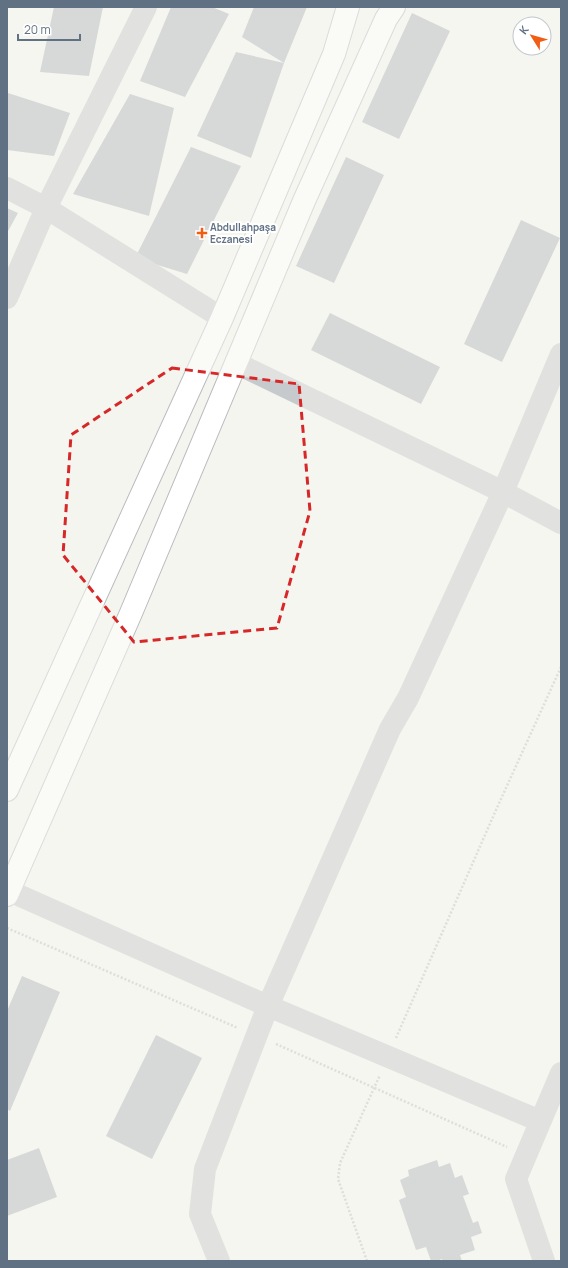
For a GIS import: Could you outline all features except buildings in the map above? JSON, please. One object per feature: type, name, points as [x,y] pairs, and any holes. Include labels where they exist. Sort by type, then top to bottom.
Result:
[{"type":"main road","points":[[9,779],[222,318],[334,54],[348,7]]},
{"type":"main road","points":[[8,892],[131,613],[304,200],[386,19],[394,7]]},
{"type":"street","points":[[7,298],[46,208],[146,7]]},
{"type":"street","points":[[7,188],[46,208],[222,318]]},
{"type":"street","points":[[219,1261],[200,1214],[205,1169],[268,1006],[390,729],[408,698],[502,492],[561,354]]},
{"type":"street","points":[[236,363],[502,492],[561,524]]},
{"type":"street","points":[[8,892],[268,1006],[540,1121]]},
{"type":"street","points":[[544,1261],[516,1179],[561,1073]]},
{"type":"path","points":[[367,1261],[338,1179],[340,1163],[561,667]]},
{"type":"highlighted area","points":[[172,368],[299,384],[310,511],[277,628],[134,642],[63,555],[71,435]]},
{"type":"place","name":"Abdullahpaşa Eczanesi","points":[[202,233]]}]
